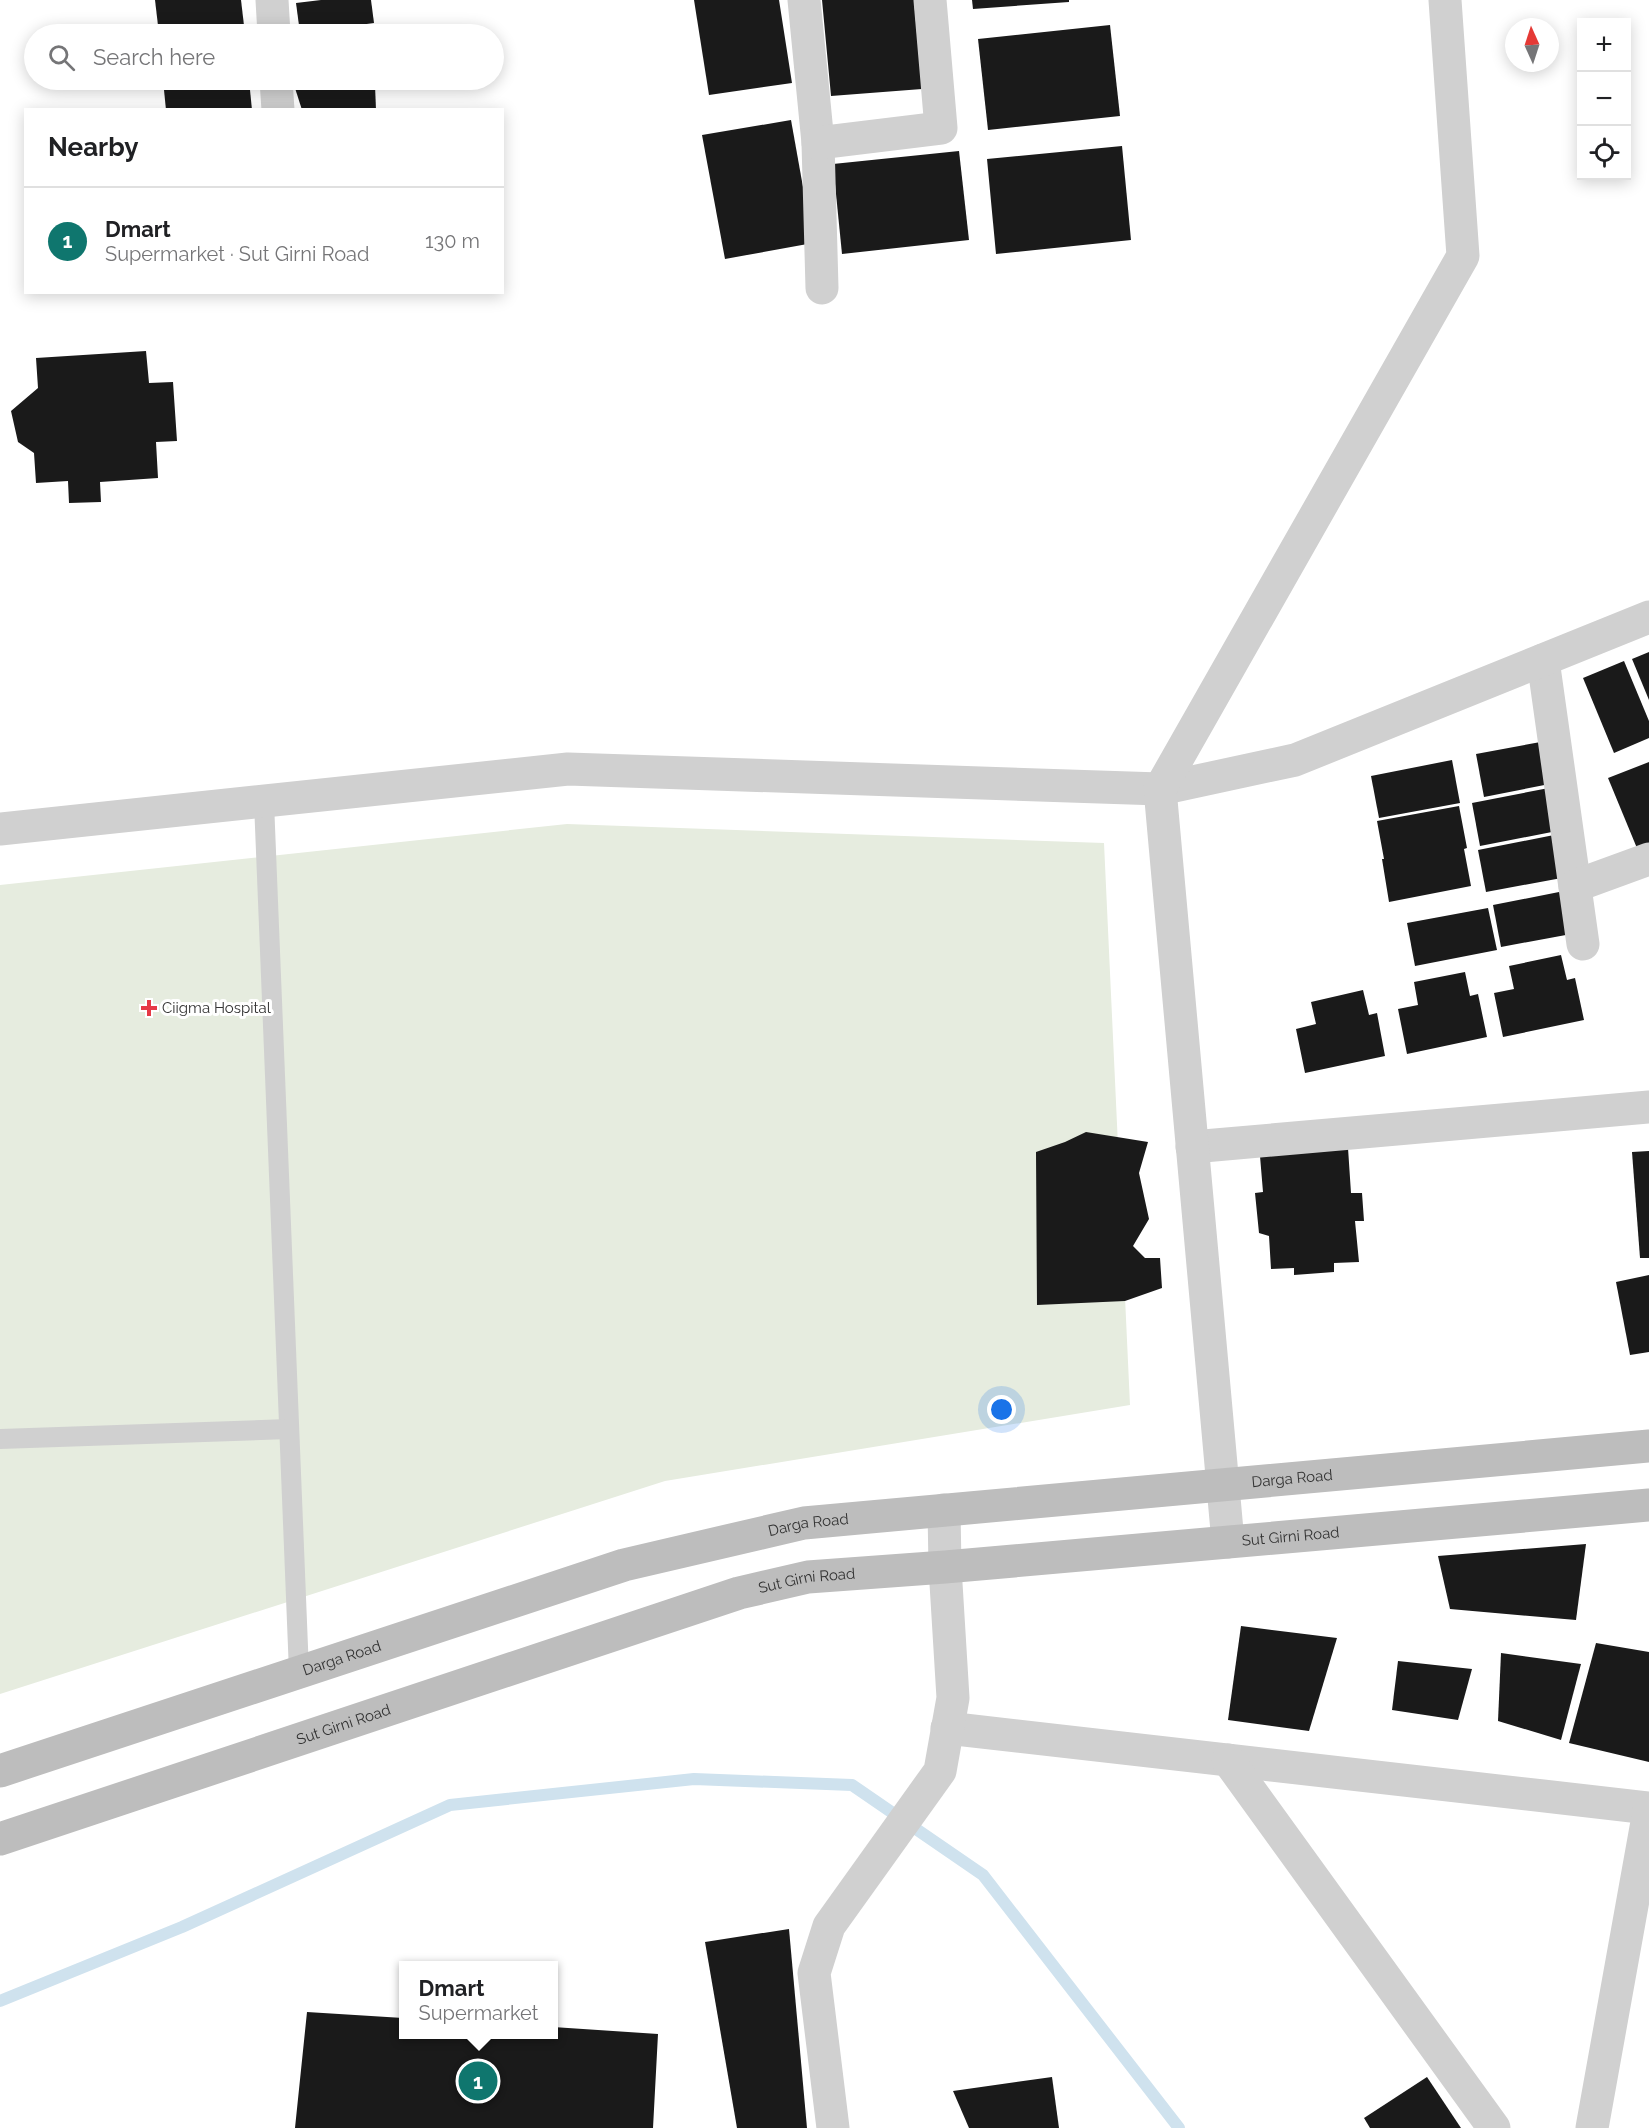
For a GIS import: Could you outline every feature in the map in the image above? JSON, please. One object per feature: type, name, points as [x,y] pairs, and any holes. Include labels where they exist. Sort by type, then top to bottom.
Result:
[{"type":"main road","name":"Darga Road","points":[[0,1771],[624,1564],[804,1523],[1649,1446]]},
{"type":"main road","name":"Sut Girni Road","points":[[0,1839],[739,1593],[808,1577],[1649,1505]]},
{"type":"street","points":[[272,0],[273,24]]},
{"type":"street","points":[[804,0],[818,144],[822,288]]},
{"type":"street","points":[[818,144],[941,128],[930,0]]},
{"type":"street","points":[[1228,1542],[1160,789],[1464,256],[1445,0]]},
{"type":"street","points":[[277,90],[278,108]]},
{"type":"street","points":[[0,829],[568,769],[1160,789],[1295,760],[1649,617]]},
{"type":"street","points":[[1543,660],[1583,944]]},
{"type":"street","points":[[1575,886],[1649,859]]},
{"type":"street","points":[[1192,1147],[1649,1107]]},
{"type":"street","points":[[833,2128],[814,1973],[829,1926],[940,1771],[953,1698],[944,1510]]},
{"type":"street","points":[[948,1728],[1649,1809],[1592,2128]]},
{"type":"street","points":[[1228,1760],[1494,2128]]},
{"type":"lane","points":[[264,802],[299,1672]]},
{"type":"lane","points":[[0,1439],[289,1429]]},
{"type":"shaded area","points":[[567,824],[1104,843],[1130,1405],[665,1481],[0,1694],[0,885]]},
{"type":"building","points":[[155,0],[241,0],[244,24],[158,24]]},
{"type":"building","points":[[321,0],[371,0],[374,23],[299,24],[296,3]]},
{"type":"building","points":[[694,0],[779,0],[792,83],[709,95]]},
{"type":"building","points":[[822,0],[914,0],[922,89],[831,96]]},
{"type":"building","points":[[972,0],[1069,0],[1069,2],[973,9]]},
{"type":"building","points":[[1110,25],[1120,116],[988,130],[978,39]]},
{"type":"building","points":[[164,90],[250,90],[252,108],[166,108]]},
{"type":"building","points":[[296,90],[375,90],[376,108],[301,108]]},
{"type":"building","points":[[791,120],[813,243],[725,259],[702,135]]},
{"type":"building","points":[[1122,146],[1131,240],[996,254],[987,159]]},
{"type":"building","points":[[959,151],[969,240],[842,254],[833,164]]},
{"type":"building","points":[[146,351],[149,383],[173,382],[177,441],[156,442],[158,478],[100,482],[101,502],[69,503],[68,481],[36,483],[34,453],[18,442],[11,411],[38,388],[36,358]]},
{"type":"building","points":[[1649,652],[1649,700],[1632,659]]},
{"type":"building","points":[[1624,661],[1649,721],[1649,738],[1614,753],[1583,678]]},
{"type":"building","points":[[1557,739],[1565,781],[1484,797],[1476,754]]},
{"type":"building","points":[[1452,760],[1460,803],[1379,818],[1371,776]]},
{"type":"building","points":[[1649,762],[1649,849],[1639,853],[1608,778]]},
{"type":"building","points":[[1554,787],[1562,830],[1480,846],[1472,803]]},
{"type":"building","points":[[1459,806],[1471,886],[1389,902],[1377,821]]},
{"type":"building","points":[[1559,834],[1567,877],[1486,892],[1478,850]]},
{"type":"building","points":[[1574,889],[1582,932],[1501,947],[1493,905]]},
{"type":"building","points":[[1488,908],[1497,950],[1415,966],[1407,923]]},
{"type":"building","points":[[1561,955],[1567,980],[1575,978],[1584,1020],[1503,1037],[1494,993],[1514,989],[1509,966]]},
{"type":"building","points":[[1465,972],[1470,996],[1478,994],[1487,1037],[1407,1054],[1398,1009],[1418,1005],[1414,982]]},
{"type":"building","points":[[1363,990],[1369,1015],[1377,1013],[1385,1056],[1305,1073],[1296,1029],[1316,1024],[1311,1002]]},
{"type":"building","points":[[1086,1132],[1148,1142],[1139,1173],[1149,1219],[1133,1246],[1145,1258],[1160,1258],[1162,1288],[1125,1301],[1037,1305],[1036,1152]]},
{"type":"building","points":[[1348,1148],[1351,1193],[1362,1193],[1364,1221],[1355,1221],[1359,1262],[1334,1263],[1334,1272],[1294,1275],[1294,1268],[1271,1269],[1269,1236],[1259,1233],[1255,1193],[1263,1192],[1260,1156]]},
{"type":"building","points":[[1649,1151],[1649,1258],[1640,1258],[1632,1152]]},
{"type":"building","points":[[1649,1275],[1649,1352],[1630,1355],[1616,1282]]},
{"type":"building","points":[[1586,1544],[1576,1620],[1450,1609],[1438,1556]]},
{"type":"building","points":[[1241,1626],[1337,1638],[1309,1731],[1228,1720]]},
{"type":"building","points":[[1596,1643],[1649,1652],[1649,1762],[1569,1743]]},
{"type":"building","points":[[1501,1653],[1581,1664],[1561,1740],[1498,1721]]},
{"type":"building","points":[[1398,1661],[1472,1669],[1458,1720],[1392,1710]]},
{"type":"building","points":[[789,1929],[807,2128],[737,2128],[705,1942]]},
{"type":"building","points":[[307,2012],[399,2018],[399,2039],[558,2039],[558,2027],[658,2034],[653,2128],[295,2128]]},
{"type":"building","points":[[1052,2077],[1059,2128],[969,2128],[953,2091]]},
{"type":"building","points":[[1427,2077],[1461,2128],[1370,2128],[1364,2118]]},
{"type":"waterway","points":[[0,2001],[182,1927],[450,1805],[694,1779],[852,1785],[983,1875],[1179,2128]]},
{"type":"place","name":"Ciigma Hospital","points":[[149,1008]]},
{"type":"place","name":"Dmart","points":[[478,2081]]}]
